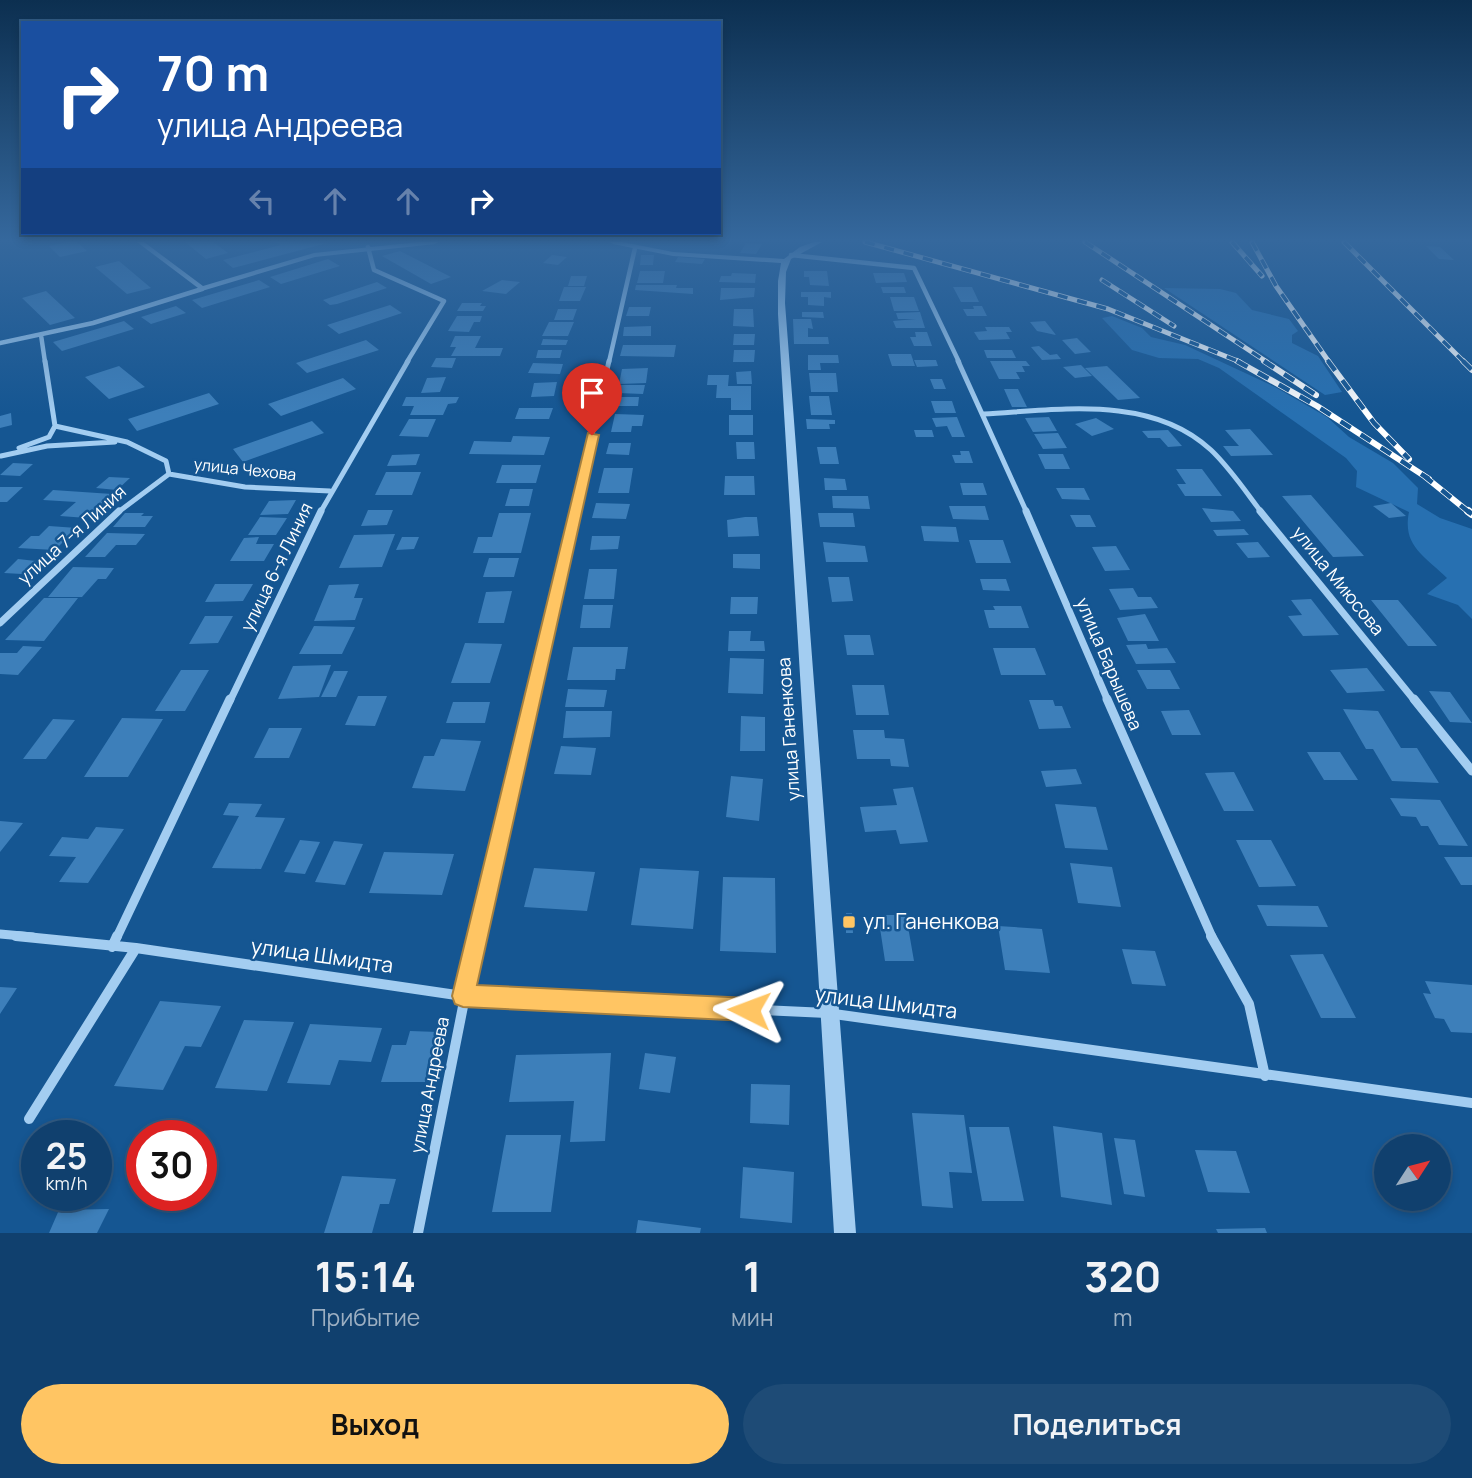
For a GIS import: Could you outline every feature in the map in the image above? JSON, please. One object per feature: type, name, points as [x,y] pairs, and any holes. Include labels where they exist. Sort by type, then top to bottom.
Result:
[{"type":"street","points":[[0,343],[41,335],[165,300]]},
{"type":"street","name":"улица 6-я Линия","points":[[112,947],[330,491],[444,301],[441,300]]},
{"type":"street","name":"улица Андреева","points":[[418,1233],[463,996],[623,300]]},
{"type":"street","name":"улица Ганенкова","points":[[782,300],[827,1013],[845,1233]]},
{"type":"street","name":"улица Барышева","points":[[929,300],[984,414],[1202,919],[1250,1004],[1265,1076]]},
{"type":"street","points":[[0,456],[49,436],[55,426],[41,335]]},
{"type":"street","name":"улица Миюсова","points":[[984,414],[1117,409],[1168,422],[1191,433],[1211,450],[1472,771]]},
{"type":"street","name":"улица Чехова","points":[[55,426],[129,441],[148,449],[166,461],[169,474],[245,486],[330,491]]},
{"type":"street","points":[[0,456],[47,446],[129,441]]},
{"type":"street","name":"улица 7-я Линия","points":[[0,624],[111,517],[169,474]]},
{"type":"street","name":"улица Шмидта","points":[[0,934],[136,948],[463,996],[827,1013],[1472,1103]]},
{"type":"street","points":[[29,1119],[136,948]]},
{"type":"shaded area","points":[[1181,300],[1242,300],[1252,310],[1289,319],[1298,331],[1292,335],[1292,343],[1318,356],[1342,392],[1325,395]]},
{"type":"shaded area","points":[[1112,316],[1142,328],[1151,337],[1185,345],[1275,387],[1327,417],[1349,437],[1393,463],[1418,488],[1417,504],[1440,518],[1472,529],[1472,619],[1458,605],[1427,594],[1447,578],[1412,542],[1408,524],[1409,512],[1356,487],[1357,471],[1346,458],[1219,368],[1198,359],[1159,358],[1132,350],[1102,318]]},
{"type":"building","points":[[24,300],[55,300],[75,318],[50,325]]},
{"type":"building","points":[[194,300],[229,300],[202,308]]},
{"type":"building","points":[[324,300],[351,300],[330,305]]},
{"type":"building","points":[[560,300],[581,300],[580,301]]},
{"type":"building","points":[[808,300],[824,300],[824,306],[808,305]]},
{"type":"building","points":[[891,300],[915,300],[919,311],[894,311]]},
{"type":"building","points":[[960,300],[978,300],[979,302],[961,302]]},
{"type":"building","points":[[462,303],[482,303],[480,306],[486,306],[483,311],[457,311]]},
{"type":"building","points":[[390,305],[402,313],[339,334],[327,325]]},
{"type":"building","points":[[176,306],[186,313],[151,324],[141,317]]},
{"type":"building","points":[[973,306],[982,306],[987,316],[967,316],[963,309],[974,309]]},
{"type":"building","points":[[629,307],[651,307],[649,316],[626,316]]},
{"type":"building","points":[[558,309],[577,309],[573,320],[554,320]]},
{"type":"building","points":[[734,309],[753,309],[754,327],[733,326]]},
{"type":"building","points":[[802,312],[823,312],[824,318],[802,317]]},
{"type":"building","points":[[920,312],[925,328],[896,328],[893,321],[916,319],[898,319],[896,313]]},
{"type":"building","points":[[457,316],[482,316],[480,322],[474,322],[469,332],[448,331]]},
{"type":"building","points":[[793,319],[811,319],[813,329],[808,328],[808,337],[828,337],[829,344],[794,344]]},
{"type":"building","points":[[124,321],[134,329],[62,351],[53,342]]},
{"type":"building","points":[[1045,321],[1056,335],[1037,331],[1030,322]]},
{"type":"building","points":[[549,322],[574,322],[568,336],[542,336]]},
{"type":"building","points":[[651,326],[651,336],[623,336],[624,327]]},
{"type":"building","points":[[985,327],[1009,327],[1012,332],[1006,332],[1010,339],[979,340],[974,332],[987,331]]},
{"type":"building","points":[[915,332],[927,332],[932,346],[914,346],[910,337],[916,337]]},
{"type":"building","points":[[734,334],[755,334],[754,345],[733,345]]},
{"type":"building","points":[[455,336],[481,336],[475,348],[503,348],[500,356],[451,356],[456,347],[450,347]]},
{"type":"building","points":[[1077,338],[1091,352],[1075,354],[1062,340]]},
{"type":"building","points":[[543,339],[568,340],[566,345],[541,345]]},
{"type":"building","points":[[366,340],[379,350],[307,373],[296,363]]},
{"type":"building","points":[[623,345],[676,345],[674,357],[620,356]]},
{"type":"building","points":[[1039,346],[1050,355],[1057,354],[1061,359],[1042,360],[1031,347]]},
{"type":"building","points":[[538,350],[562,350],[560,358],[536,358]]},
{"type":"building","points":[[734,350],[755,350],[754,362],[733,362]]},
{"type":"building","points":[[984,350],[1012,350],[1016,358],[987,358]]},
{"type":"building","points":[[888,354],[911,354],[915,366],[892,366]]},
{"type":"building","points":[[808,355],[838,355],[839,363],[820,363],[821,370],[808,370]]},
{"type":"building","points":[[436,358],[456,358],[452,368],[431,367]]},
{"type":"building","points":[[914,360],[936,360],[938,366],[917,367]]},
{"type":"building","points":[[990,361],[1026,361],[1030,366],[1022,366],[1025,372],[1016,372],[1020,379],[999,379]]},
{"type":"building","points":[[533,363],[563,364],[560,374],[528,373]]},
{"type":"building","points":[[1081,365],[1092,376],[1075,378],[1063,367]]},
{"type":"building","points":[[119,366],[145,387],[109,399],[85,377]]},
{"type":"building","points":[[1107,366],[1140,398],[1118,400],[1085,368]]},
{"type":"building","points":[[648,368],[646,383],[619,384],[622,369]]},
{"type":"building","points":[[751,371],[752,384],[737,384],[736,372]]},
{"type":"building","points":[[809,373],[836,373],[838,392],[811,392]]},
{"type":"building","points":[[708,375],[729,375],[728,386],[751,386],[751,410],[731,410],[731,398],[716,398],[717,385],[707,385]]},
{"type":"building","points":[[446,377],[440,392],[421,393],[427,378]]},
{"type":"building","points":[[343,378],[356,389],[281,416],[268,404]]},
{"type":"building","points":[[930,379],[942,379],[946,389],[934,389]]},
{"type":"building","points":[[557,382],[554,396],[531,397],[534,383]]},
{"type":"building","points":[[619,385],[645,385],[643,394],[618,393]]},
{"type":"building","points":[[1004,389],[1018,389],[1027,407],[1012,407]]},
{"type":"building","points":[[209,393],[219,404],[137,431],[128,419]]},
{"type":"building","points":[[809,396],[829,396],[832,415],[811,415]]},
{"type":"building","points":[[406,397],[459,397],[456,403],[448,404],[443,415],[410,415],[414,406],[402,406]]},
{"type":"building","points":[[619,397],[639,397],[638,406],[616,406]]},
{"type":"building","points":[[931,401],[952,401],[956,413],[935,413]]},
{"type":"building","points":[[519,408],[553,408],[549,419],[515,419]]},
{"type":"building","points":[[11,413],[12,425],[0,428],[0,416]]},
{"type":"building","points":[[615,414],[644,415],[642,426],[632,426],[631,432],[611,432]]},
{"type":"building","points":[[729,415],[753,415],[753,435],[729,435]]},
{"type":"building","points":[[957,417],[965,437],[952,437],[947,426],[936,427],[932,418]]},
{"type":"building","points":[[1049,417],[1057,431],[1033,432],[1025,418]]},
{"type":"building","points":[[1096,418],[1114,429],[1092,436],[1075,424]]},
{"type":"building","points":[[409,419],[436,419],[428,437],[399,436]]},
{"type":"building","points":[[806,419],[835,420],[835,424],[829,424],[830,429],[807,429]]},
{"type":"building","points":[[312,421],[324,433],[243,462],[233,449]]},
{"type":"building","points":[[1250,429],[1273,455],[1231,456],[1223,446],[1239,446],[1225,430]]},
{"type":"building","points":[[914,430],[932,430],[934,437],[916,437]]},
{"type":"building","points":[[1168,430],[1182,446],[1168,447],[1160,438],[1148,438],[1142,431]]},
{"type":"building","points":[[1058,433],[1067,448],[1043,449],[1034,434]]},
{"type":"building","points":[[513,436],[550,437],[544,455],[469,454],[474,441],[511,442]]},
{"type":"building","points":[[736,442],[754,442],[755,459],[737,459]]},
{"type":"building","points":[[609,443],[631,443],[629,455],[606,454]]},
{"type":"building","points":[[817,447],[836,447],[839,464],[820,464]]},
{"type":"building","points":[[960,451],[969,451],[973,463],[955,463],[952,455],[961,455]]},
{"type":"building","points":[[420,454],[416,465],[387,466],[392,455]]},
{"type":"building","points":[[1038,454],[1063,454],[1070,469],[1045,469]]},
{"type":"building","points":[[13,463],[33,464],[20,476],[0,475]]},
{"type":"building","points":[[502,465],[541,465],[536,483],[496,483]]},
{"type":"building","points":[[604,468],[633,468],[629,493],[598,493]]},
{"type":"building","points":[[1176,469],[1202,469],[1222,496],[1185,496],[1177,484],[1186,484]]},
{"type":"building","points":[[386,472],[421,472],[412,495],[375,495]]},
{"type":"building","points":[[725,476],[754,476],[755,495],[724,495]]},
{"type":"building","points":[[109,477],[130,478],[117,490],[96,488]]},
{"type":"building","points":[[824,478],[845,479],[847,490],[825,490]]},
{"type":"building","points":[[960,483],[983,483],[987,495],[963,495]]},
{"type":"building","points":[[0,487],[23,487],[7,502],[0,502]]},
{"type":"building","points":[[1056,488],[1084,488],[1090,500],[1062,499]]},
{"type":"building","points":[[510,489],[533,489],[529,506],[505,506]]},
{"type":"building","points":[[53,490],[112,494],[87,518],[60,516],[76,502],[43,500]]},
{"type":"building","points":[[1311,495],[1364,556],[1333,557],[1282,496]]},
{"type":"building","points":[[832,496],[868,496],[870,509],[833,508]]},
{"type":"building","points":[[296,500],[288,514],[260,515],[269,501]]},
{"type":"building","points":[[596,503],[630,504],[626,519],[592,518]]},
{"type":"building","points":[[1391,503],[1406,516],[1389,518],[1373,506]]},
{"type":"building","points":[[949,506],[985,506],[989,520],[953,519]]},
{"type":"building","points":[[1202,508],[1233,511],[1241,521],[1211,522]]},
{"type":"building","points":[[368,510],[393,510],[387,525],[361,526]]},
{"type":"building","points":[[125,513],[153,516],[145,527],[113,527]]},
{"type":"building","points":[[499,513],[531,513],[521,553],[473,553],[478,537],[492,537]]},
{"type":"building","points":[[818,513],[853,513],[855,527],[820,527]]},
{"type":"building","points":[[1070,515],[1090,515],[1096,527],[1076,527]]},
{"type":"building","points":[[260,517],[287,518],[276,535],[248,535]]},
{"type":"building","points":[[757,517],[759,536],[728,537],[727,520]]},
{"type":"building","points":[[49,526],[77,528],[55,550],[18,548],[31,536],[39,536]]},
{"type":"building","points":[[921,526],[956,527],[959,542],[924,541]]},
{"type":"building","points":[[1244,529],[1249,535],[1217,536],[1213,530]]},
{"type":"building","points":[[107,533],[145,534],[136,545],[116,545],[105,557],[85,557]]},
{"type":"building","points":[[395,534],[382,567],[339,568],[354,535]]},
{"type":"building","points":[[592,536],[620,536],[618,549],[590,550]]},
{"type":"building","points":[[259,537],[256,544],[274,544],[264,561],[230,561],[244,538]]},
{"type":"building","points":[[402,537],[419,537],[414,549],[396,550]]},
{"type":"building","points":[[969,540],[1003,540],[1011,563],[976,563]]},
{"type":"building","points":[[823,542],[865,546],[868,562],[826,562]]},
{"type":"building","points":[[1258,542],[1270,557],[1248,558],[1236,543]]},
{"type":"building","points":[[1116,546],[1130,570],[1105,571],[1092,547]]},
{"type":"building","points":[[733,554],[760,554],[760,569],[733,568]]},
{"type":"building","points":[[489,558],[519,558],[514,577],[483,577]]},
{"type":"building","points":[[18,559],[36,561],[22,574],[4,573]]},
{"type":"building","points":[[73,567],[114,568],[106,579],[98,579],[82,597],[48,597]]},
{"type":"building","points":[[589,569],[617,569],[614,599],[584,599]]},
{"type":"building","points":[[828,577],[849,577],[853,601],[832,602]]},
{"type":"building","points":[[980,579],[1006,579],[1010,591],[983,590]]},
{"type":"building","points":[[215,584],[253,584],[243,601],[205,602]]},
{"type":"building","points":[[359,584],[354,598],[363,598],[355,620],[314,621],[329,585]]},
{"type":"building","points":[[1133,588],[1138,597],[1151,597],[1158,608],[1120,610],[1109,589]]},
{"type":"building","points":[[512,591],[504,623],[478,623],[486,592]]},
{"type":"building","points":[[731,597],[758,597],[757,614],[730,614]]},
{"type":"building","points":[[44,598],[78,598],[44,641],[5,640]]},
{"type":"building","points":[[1311,599],[1339,635],[1303,636],[1288,616],[1302,615],[1291,600]]},
{"type":"building","points":[[1371,600],[1398,600],[1437,646],[1408,646]]},
{"type":"building","points":[[583,605],[613,605],[610,628],[580,628]]},
{"type":"building","points":[[993,606],[1021,606],[1029,628],[989,628],[984,610],[995,610]]},
{"type":"building","points":[[1145,614],[1159,641],[1128,641],[1117,618]]},
{"type":"building","points":[[205,616],[233,616],[218,643],[189,644]]},
{"type":"building","points":[[314,626],[355,627],[342,654],[299,654]]},
{"type":"building","points":[[729,631],[751,631],[750,641],[764,641],[765,651],[728,651]]},
{"type":"building","points":[[844,635],[870,635],[874,655],[847,655]]},
{"type":"building","points":[[465,643],[502,644],[490,683],[451,683]]},
{"type":"building","points":[[1146,644],[1148,649],[1167,648],[1176,663],[1136,664],[1126,645]]},
{"type":"building","points":[[23,646],[42,647],[18,675],[0,674],[0,653],[17,653]]},
{"type":"building","points":[[573,647],[628,647],[625,669],[616,669],[615,680],[567,680]]},
{"type":"building","points":[[993,648],[1035,648],[1046,675],[1001,675]]},
{"type":"building","points":[[730,658],[764,659],[763,694],[728,693]]},
{"type":"building","points":[[331,665],[319,697],[278,699],[293,666]]},
{"type":"building","points":[[1367,668],[1385,691],[1347,693],[1330,670]]},
{"type":"building","points":[[181,670],[209,670],[185,711],[155,711]]},
{"type":"building","points":[[1137,670],[1170,670],[1180,689],[1147,689]]},
{"type":"building","points":[[334,671],[348,671],[336,697],[321,697]]},
{"type":"building","points":[[852,685],[884,685],[889,715],[856,715]]},
{"type":"building","points":[[568,689],[607,690],[604,707],[565,707]]},
{"type":"building","points":[[1429,691],[1450,692],[1472,723],[1450,722]]},
{"type":"building","points":[[358,696],[387,696],[375,726],[345,725]]},
{"type":"building","points":[[1029,700],[1053,700],[1055,706],[1062,706],[1071,728],[1039,729]]},
{"type":"building","points":[[453,702],[490,702],[485,723],[446,723]]},
{"type":"building","points":[[1343,709],[1378,711],[1401,748],[1417,748],[1439,783],[1392,781],[1373,749],[1366,749]]},
{"type":"building","points":[[1189,710],[1201,735],[1172,735],[1161,711]]},
{"type":"building","points":[[566,711],[612,711],[610,737],[563,738]]},
{"type":"building","points":[[741,716],[765,717],[765,751],[740,751]]},
{"type":"building","points":[[122,718],[163,719],[128,777],[84,777]]},
{"type":"building","points":[[53,719],[75,720],[46,759],[23,759]]},
{"type":"building","points":[[269,728],[302,728],[289,758],[254,758]]},
{"type":"building","points":[[853,730],[884,730],[885,738],[904,739],[909,767],[891,766],[890,759],[857,759]]},
{"type":"building","points":[[441,739],[481,741],[465,791],[412,788],[424,756],[434,756]]},
{"type":"building","points":[[561,746],[596,748],[591,775],[554,774]]},
{"type":"building","points":[[1307,752],[1340,752],[1358,780],[1324,780]]},
{"type":"building","points":[[1076,769],[1082,784],[1046,787],[1041,771]]},
{"type":"building","points":[[1234,772],[1254,811],[1224,811],[1205,773]]},
{"type":"building","points":[[731,776],[763,779],[759,821],[726,817]]},
{"type":"building","points":[[913,787],[928,842],[900,844],[896,830],[865,832],[860,807],[897,805],[893,789]]},
{"type":"building","points":[[1390,798],[1440,800],[1468,846],[1439,845],[1428,826],[1421,826],[1416,817],[1401,816]]},
{"type":"building","points":[[229,803],[262,804],[255,817],[285,818],[261,869],[212,868],[239,816],[223,815]]},
{"type":"building","points":[[1055,804],[1096,807],[1108,850],[1065,848]]},
{"type":"building","points":[[0,821],[23,823],[0,852]]},
{"type":"building","points":[[96,827],[124,829],[88,883],[59,882],[76,857],[49,856],[62,837],[88,839]]},
{"type":"building","points":[[300,840],[320,842],[305,874],[284,872]]},
{"type":"building","points":[[1236,840],[1271,840],[1296,886],[1259,887]]},
{"type":"building","points":[[334,841],[363,844],[345,885],[315,882]]},
{"type":"building","points":[[384,852],[454,854],[442,895],[369,893]]},
{"type":"building","points":[[1444,857],[1472,857],[1472,885],[1461,885]]},
{"type":"building","points":[[1070,863],[1112,867],[1121,907],[1078,903]]},
{"type":"building","points":[[534,868],[595,872],[587,911],[524,907]]},
{"type":"building","points":[[640,868],[699,871],[693,929],[631,925]]},
{"type":"building","points":[[723,877],[775,878],[776,953],[720,951]]},
{"type":"building","points":[[1257,905],[1318,906],[1328,927],[1267,926]]},
{"type":"building","points":[[846,913],[852,913],[853,933],[846,933]]},
{"type":"building","points":[[878,915],[906,915],[914,961],[885,961]]},
{"type":"building","points":[[998,926],[1042,929],[1050,973],[1005,970]]},
{"type":"building","points":[[1122,949],[1155,951],[1166,986],[1132,984]]},
{"type":"building","points":[[1323,954],[1356,1018],[1321,1018],[1290,955]]},
{"type":"building","points":[[1425,981],[1472,985],[1472,1033],[1451,1032],[1444,1019],[1435,1018],[1423,993],[1431,994]]},
{"type":"building","points":[[0,987],[17,988],[0,1014]]},
{"type":"building","points":[[160,1001],[221,1006],[201,1047],[185,1046],[163,1090],[114,1086]]},
{"type":"building","points":[[244,1020],[294,1022],[267,1091],[215,1088]]},
{"type":"building","points":[[310,1024],[382,1028],[371,1062],[339,1060],[330,1085],[287,1083]]},
{"type":"building","points":[[410,1031],[438,1032],[425,1082],[381,1082],[392,1045],[406,1045]]},
{"type":"building","points":[[611,1053],[605,1141],[570,1142],[574,1101],[509,1102],[516,1055]]},
{"type":"building","points":[[645,1053],[676,1057],[670,1093],[639,1089]]},
{"type":"building","points":[[751,1084],[790,1085],[789,1125],[750,1123]]},
{"type":"building","points":[[912,1113],[964,1115],[972,1173],[949,1172],[953,1208],[922,1206]]},
{"type":"building","points":[[1053,1126],[1102,1133],[1112,1205],[1061,1197]]},
{"type":"building","points":[[969,1127],[1009,1127],[1024,1201],[982,1201]]},
{"type":"building","points":[[506,1135],[561,1135],[551,1212],[492,1212]]},
{"type":"building","points":[[1114,1138],[1135,1140],[1145,1197],[1124,1194]]},
{"type":"building","points":[[1195,1150],[1236,1151],[1250,1193],[1208,1192]]},
{"type":"building","points":[[743,1167],[794,1172],[792,1223],[740,1218]]},
{"type":"building","points":[[342,1176],[396,1179],[389,1204],[380,1204],[372,1233],[324,1233]]},
{"type":"building","points":[[59,1211],[108,1211],[97,1233],[49,1233]]},
{"type":"building","points":[[638,1220],[701,1228],[700,1233],[636,1233]]},
{"type":"building","points":[[1265,1228],[1267,1233],[1218,1233],[1216,1229]]},
{"type":"railway","points":[[1074,300],[1108,309],[1240,362]]},
{"type":"railway","points":[[1133,300],[1174,326]]},
{"type":"railway","points":[[1172,300],[1267,362]]},
{"type":"railway","points":[[1285,300],[1329,362]]},
{"type":"railway","points":[[1402,300],[1472,370]]},
{"type":"railway","points":[[1237,361],[1317,406],[1424,475]]},
{"type":"railway","points":[[1264,361],[1316,395]]},
{"type":"railway","points":[[1328,361],[1374,423],[1409,459]]},
{"type":"railway","points":[[1424,475],[1429,479]]},
{"type":"railway","points":[[1424,475],[1470,513]]},
{"type":"railway","points":[[1468,511],[1472,514]]},
{"type":"place","name":"ул. Ганенкова","points":[[849,922]]},
{"type":"route","points":[[592,435],[463,996],[749,1010]]}]
